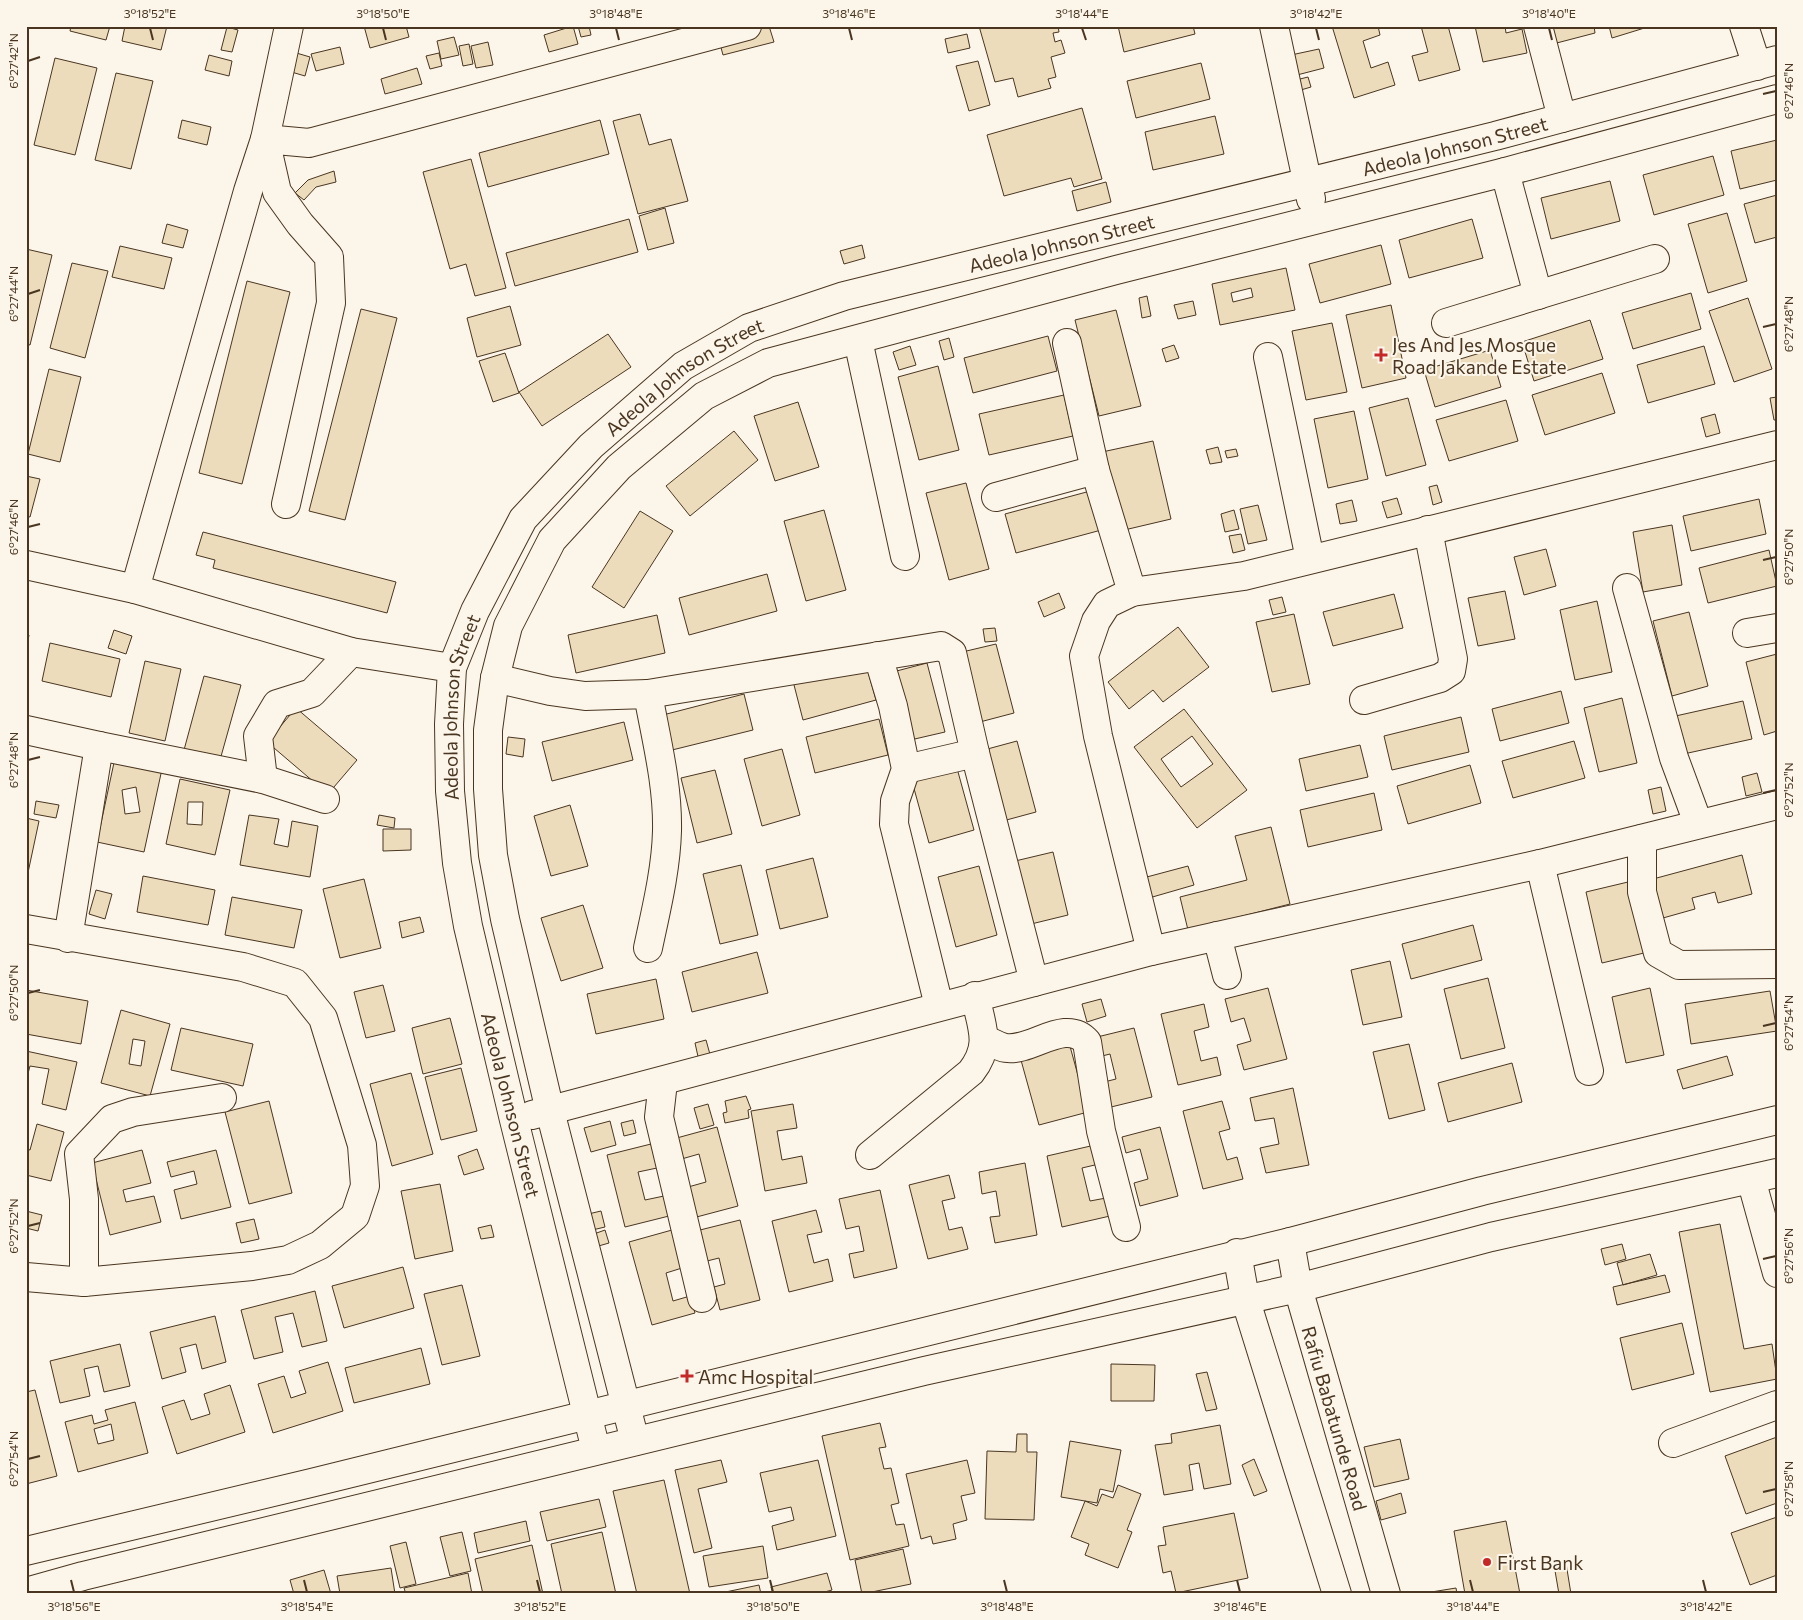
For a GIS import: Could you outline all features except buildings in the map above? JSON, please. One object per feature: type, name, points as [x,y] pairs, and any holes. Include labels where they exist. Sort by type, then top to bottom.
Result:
[{"type":"street","points":[[136,589],[245,200],[265,139],[289,26]]},
{"type":"street","points":[[265,139],[309,143],[747,26]]},
{"type":"street","points":[[1274,26],[1306,182],[1316,220]]},
{"type":"street","points":[[1538,26],[1562,118]]},
{"type":"street","points":[[1744,26],[1767,63]]},
{"type":"street","name":"Adeola Johnson Street","points":[[596,1450],[468,926],[457,863],[450,791],[448,724],[452,668],[475,610],[523,519],[591,446],[683,366],[749,328],[844,296],[1562,118],[1767,63]]},
{"type":"street","name":"Adeola Johnson Street","points":[[635,1441],[550,1111],[505,919],[493,855],[488,789],[488,730],[495,678],[508,626],[552,540],[619,467],[704,396],[768,363],[1116,270],[1505,172],[1777,99]]},
{"type":"street","points":[[265,139],[277,192],[300,224],[329,257],[330,303],[286,504]]},
{"type":"street","points":[[1505,172],[1538,295]]},
{"type":"street","points":[[1446,323],[1655,259]]},
{"type":"street","points":[[858,340],[905,556]]},
{"type":"street","points":[[1066,344],[1095,470],[1132,592]]},
{"type":"street","points":[[1268,357],[1310,559]]},
{"type":"street","points":[[1151,951],[1097,728],[1084,656],[1096,621],[1107,604],[1132,592],[1244,576],[1777,445]]},
{"type":"street","points":[[996,497],[1095,470]]},
{"type":"street","points":[[1364,700],[1440,678],[1451,670],[1453,660],[1428,530]]},
{"type":"street","points":[[26,565],[136,589],[351,652],[452,668]]},
{"type":"street","points":[[1627,588],[1674,758],[1698,824]]},
{"type":"street","points":[[1748,633],[1777,628]]},
{"type":"street","points":[[495,678],[550,691],[585,696],[648,694],[942,646],[952,653],[975,753],[1034,982]]},
{"type":"street","points":[[263,779],[258,736],[278,704],[312,693],[351,652]]},
{"type":"street","points":[[878,656],[892,706],[906,769],[894,801],[894,824],[939,1006]]},
{"type":"street","points":[[648,694],[665,783],[667,831],[662,880],[648,948]]},
{"type":"street","points":[[26,730],[263,779],[325,799]]},
{"type":"street","points":[[68,938],[99,746]]},
{"type":"street","points":[[906,769],[975,753]]},
{"type":"street","points":[[514,1120],[663,1082],[975,996],[1151,951],[1540,864],[1777,805]]},
{"type":"street","points":[[1642,839],[1642,892],[1658,953],[1679,965],[1777,964]]},
{"type":"street","points":[[1540,864],[1589,1070]]},
{"type":"street","points":[[26,929],[68,938],[243,967],[295,983],[323,1018],[362,1145],[366,1186],[355,1216],[320,1245],[288,1260],[252,1266],[84,1282],[26,1277]]},
{"type":"street","points":[[1217,936],[1227,975]]},
{"type":"street","points":[[870,1155],[971,1072],[982,1058],[984,1039],[975,996]]},
{"type":"street","points":[[984,1039],[1006,1048],[1070,1032],[1081,1035],[1087,1042],[1101,1132],[1126,1227]]},
{"type":"street","points":[[663,1082],[659,1117],[702,1298]]},
{"type":"street","points":[[84,1282],[84,1199],[79,1154],[112,1119],[133,1112],[222,1098]]},
{"type":"street","points":[[26,1551],[1290,1242],[1482,1191],[1777,1120]]},
{"type":"street","points":[[26,1592],[83,1576],[924,1371],[1246,1298],[1298,1288],[1491,1237],[1764,1176],[1777,1273]]},
{"type":"street","name":"Rafiu Babatunde Road","points":[[1290,1242],[1298,1288],[1386,1594]]},
{"type":"street","points":[[1237,1254],[1246,1298],[1337,1594]]},
{"type":"street","points":[[1673,1443],[1777,1405]]},
{"type":"place","name":"Jes And Jes Mosque Road Jakande Estate","points":[[1381,355]]},
{"type":"place","name":"Amc Hospital","points":[[687,1376]]},
{"type":"place","name":"First Bank","points":[[1487,1562]]}]
